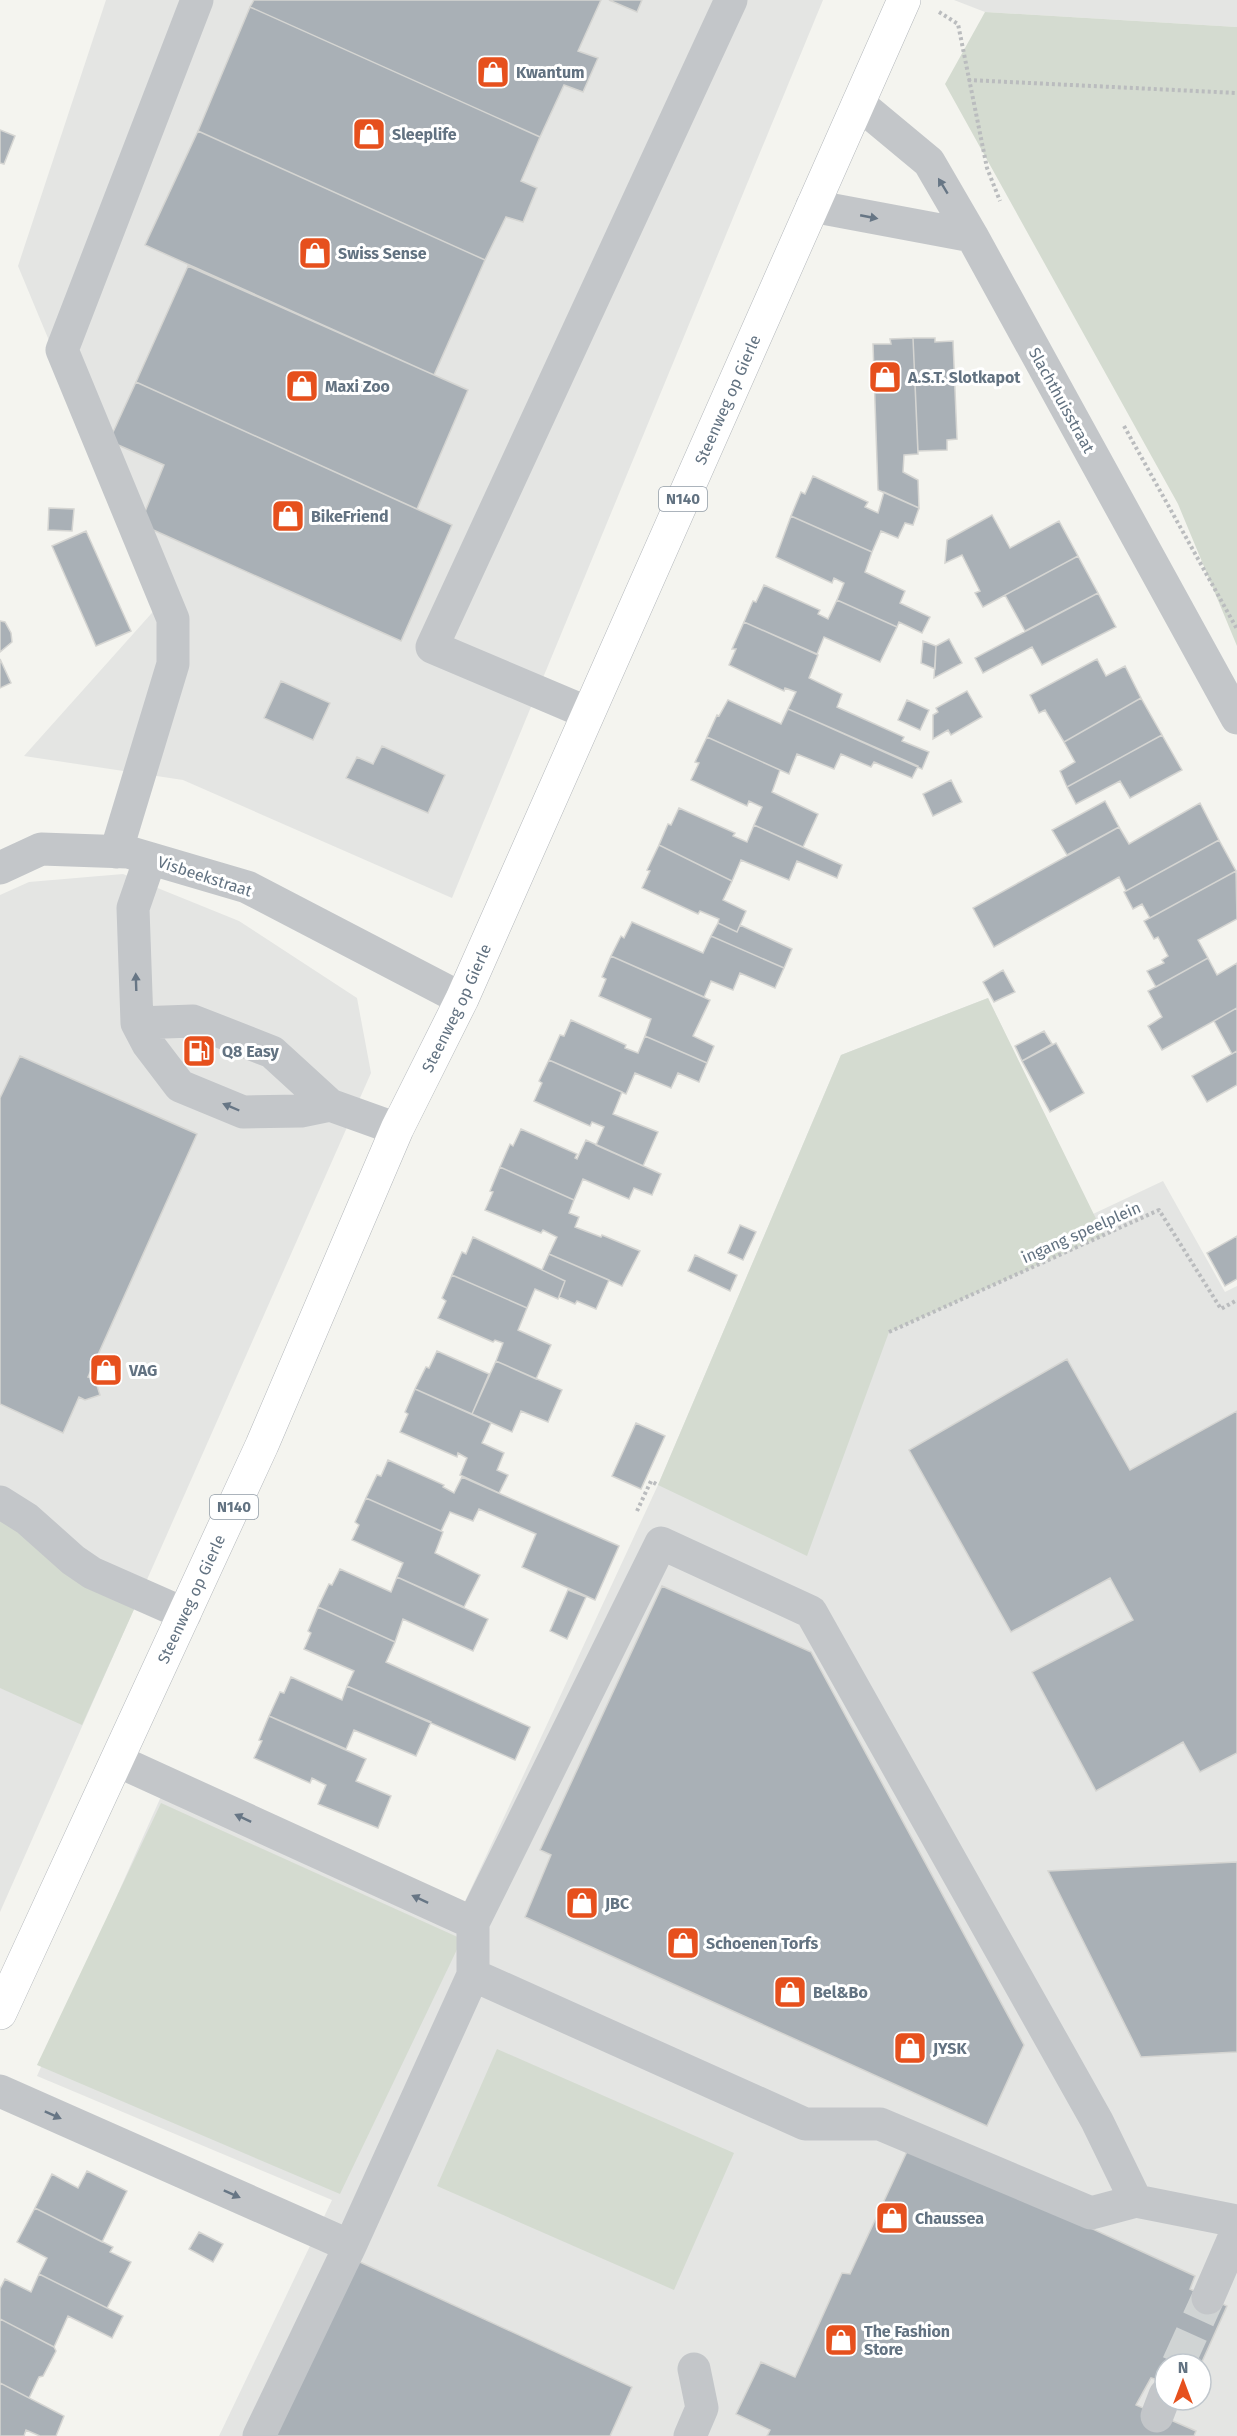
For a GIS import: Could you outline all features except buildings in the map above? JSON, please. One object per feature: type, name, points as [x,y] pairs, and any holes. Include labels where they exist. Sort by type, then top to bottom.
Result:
[{"type":"main road","name":"Steenweg op Gierle","points":[[0,2013],[262,1445],[397,1129],[462,999],[904,0]]},
{"type":"street","points":[[116,852],[173,664],[173,619],[62,350],[197,0]]},
{"type":"street","points":[[588,713],[432,647],[731,0]]},
{"type":"street","name":"Slachthuisstraat","points":[[858,103],[929,162],[1237,718]]},
{"type":"street","points":[[812,206],[972,236]]},
{"type":"street","name":"Visbeekstraat","points":[[0,868],[41,849],[128,852],[247,887],[462,999]]},
{"type":"street","points":[[150,859],[133,908],[137,1023],[148,1044],[180,1086],[243,1112],[302,1111],[330,1105]]},
{"type":"street","points":[[137,1023],[193,1021],[272,1052],[330,1105],[397,1129]]},
{"type":"street","points":[[0,1502],[27,1519],[73,1560],[92,1573],[185,1614]]},
{"type":"street","points":[[259,2436],[350,2246],[473,1975],[473,1923],[661,1544],[811,1612],[1097,2121],[1136,2201]]},
{"type":"street","points":[[118,1761],[473,1923]]},
{"type":"street","points":[[473,1975],[805,2124],[880,2124],[1091,2213],[1136,2201],[1237,2221]]},
{"type":"street","points":[[0,2091],[350,2246]]},
{"type":"street","points":[[1208,2298],[1237,2231]]},
{"type":"street","points":[[690,2436],[702,2408],[694,2369]]},
{"type":"path","points":[[937,12],[958,24],[987,168],[1005,210]]},
{"type":"path","points":[[968,80],[1237,93]]},
{"type":"path","points":[[1121,420],[1237,629]]},
{"type":"path","name":"ingang speelplein","points":[[889,1332],[1159,1210],[1221,1309],[1237,1300]]},
{"type":"path","points":[[636,1514],[651,1481],[658,1485]]},
{"type":"shaded area","points":[[106,0],[823,0],[452,898],[183,780],[24,756],[159,605],[18,266]]},
{"type":"shaded area","points":[[954,0],[1237,0],[1237,27],[985,12]]},
{"type":"shaded area","points":[[985,12],[1237,27],[1237,646],[1178,504],[945,84]]},
{"type":"shaded area","points":[[123,874],[239,921],[357,998],[371,1073],[0,1912],[0,895],[29,882]]},
{"type":"shaded area","points":[[988,998],[1093,1214],[1163,1181],[1225,1292],[1237,1286],[1237,2436],[219,2436],[332,2200],[37,2076],[163,1792],[454,1925],[658,1485],[841,1055]]},
{"type":"shaded area","points":[[988,998],[1104,1235],[889,1332],[807,1556],[658,1485],[841,1055]]},
{"type":"shaded area","points":[[0,1517],[136,1605],[82,1725],[0,1688]]},
{"type":"shaded area","points":[[161,1803],[462,1939],[340,2194],[37,2065]]},
{"type":"shaded area","points":[[497,2049],[734,2153],[674,2290],[437,2186]]},
{"type":"tunnel","points":[[1183,2352],[1208,2298]]},
{"type":"place","name":"Kwantum","points":[[493,72]]},
{"type":"place","name":"Sleeplife","points":[[369,134]]},
{"type":"place","name":"Swiss Sense","points":[[315,253]]},
{"type":"place","name":"A.S.T. Slotkapot","points":[[885,377]]},
{"type":"place","name":"Maxi Zoo","points":[[302,386]]},
{"type":"place","name":"BikeFriend","points":[[288,516]]},
{"type":"place","name":"Q8 Easy","points":[[199,1051]]},
{"type":"place","name":"VAG","points":[[106,1370]]},
{"type":"place","name":"JBC","points":[[582,1903]]},
{"type":"place","name":"Schoenen Torfs","points":[[683,1943]]},
{"type":"place","name":"Bel&Bo","points":[[790,1992]]},
{"type":"place","name":"JYSK","points":[[910,2048]]},
{"type":"place","name":"Chaussea","points":[[892,2218]]},
{"type":"place","name":"The Fashion Store","points":[[841,2340]]}]
